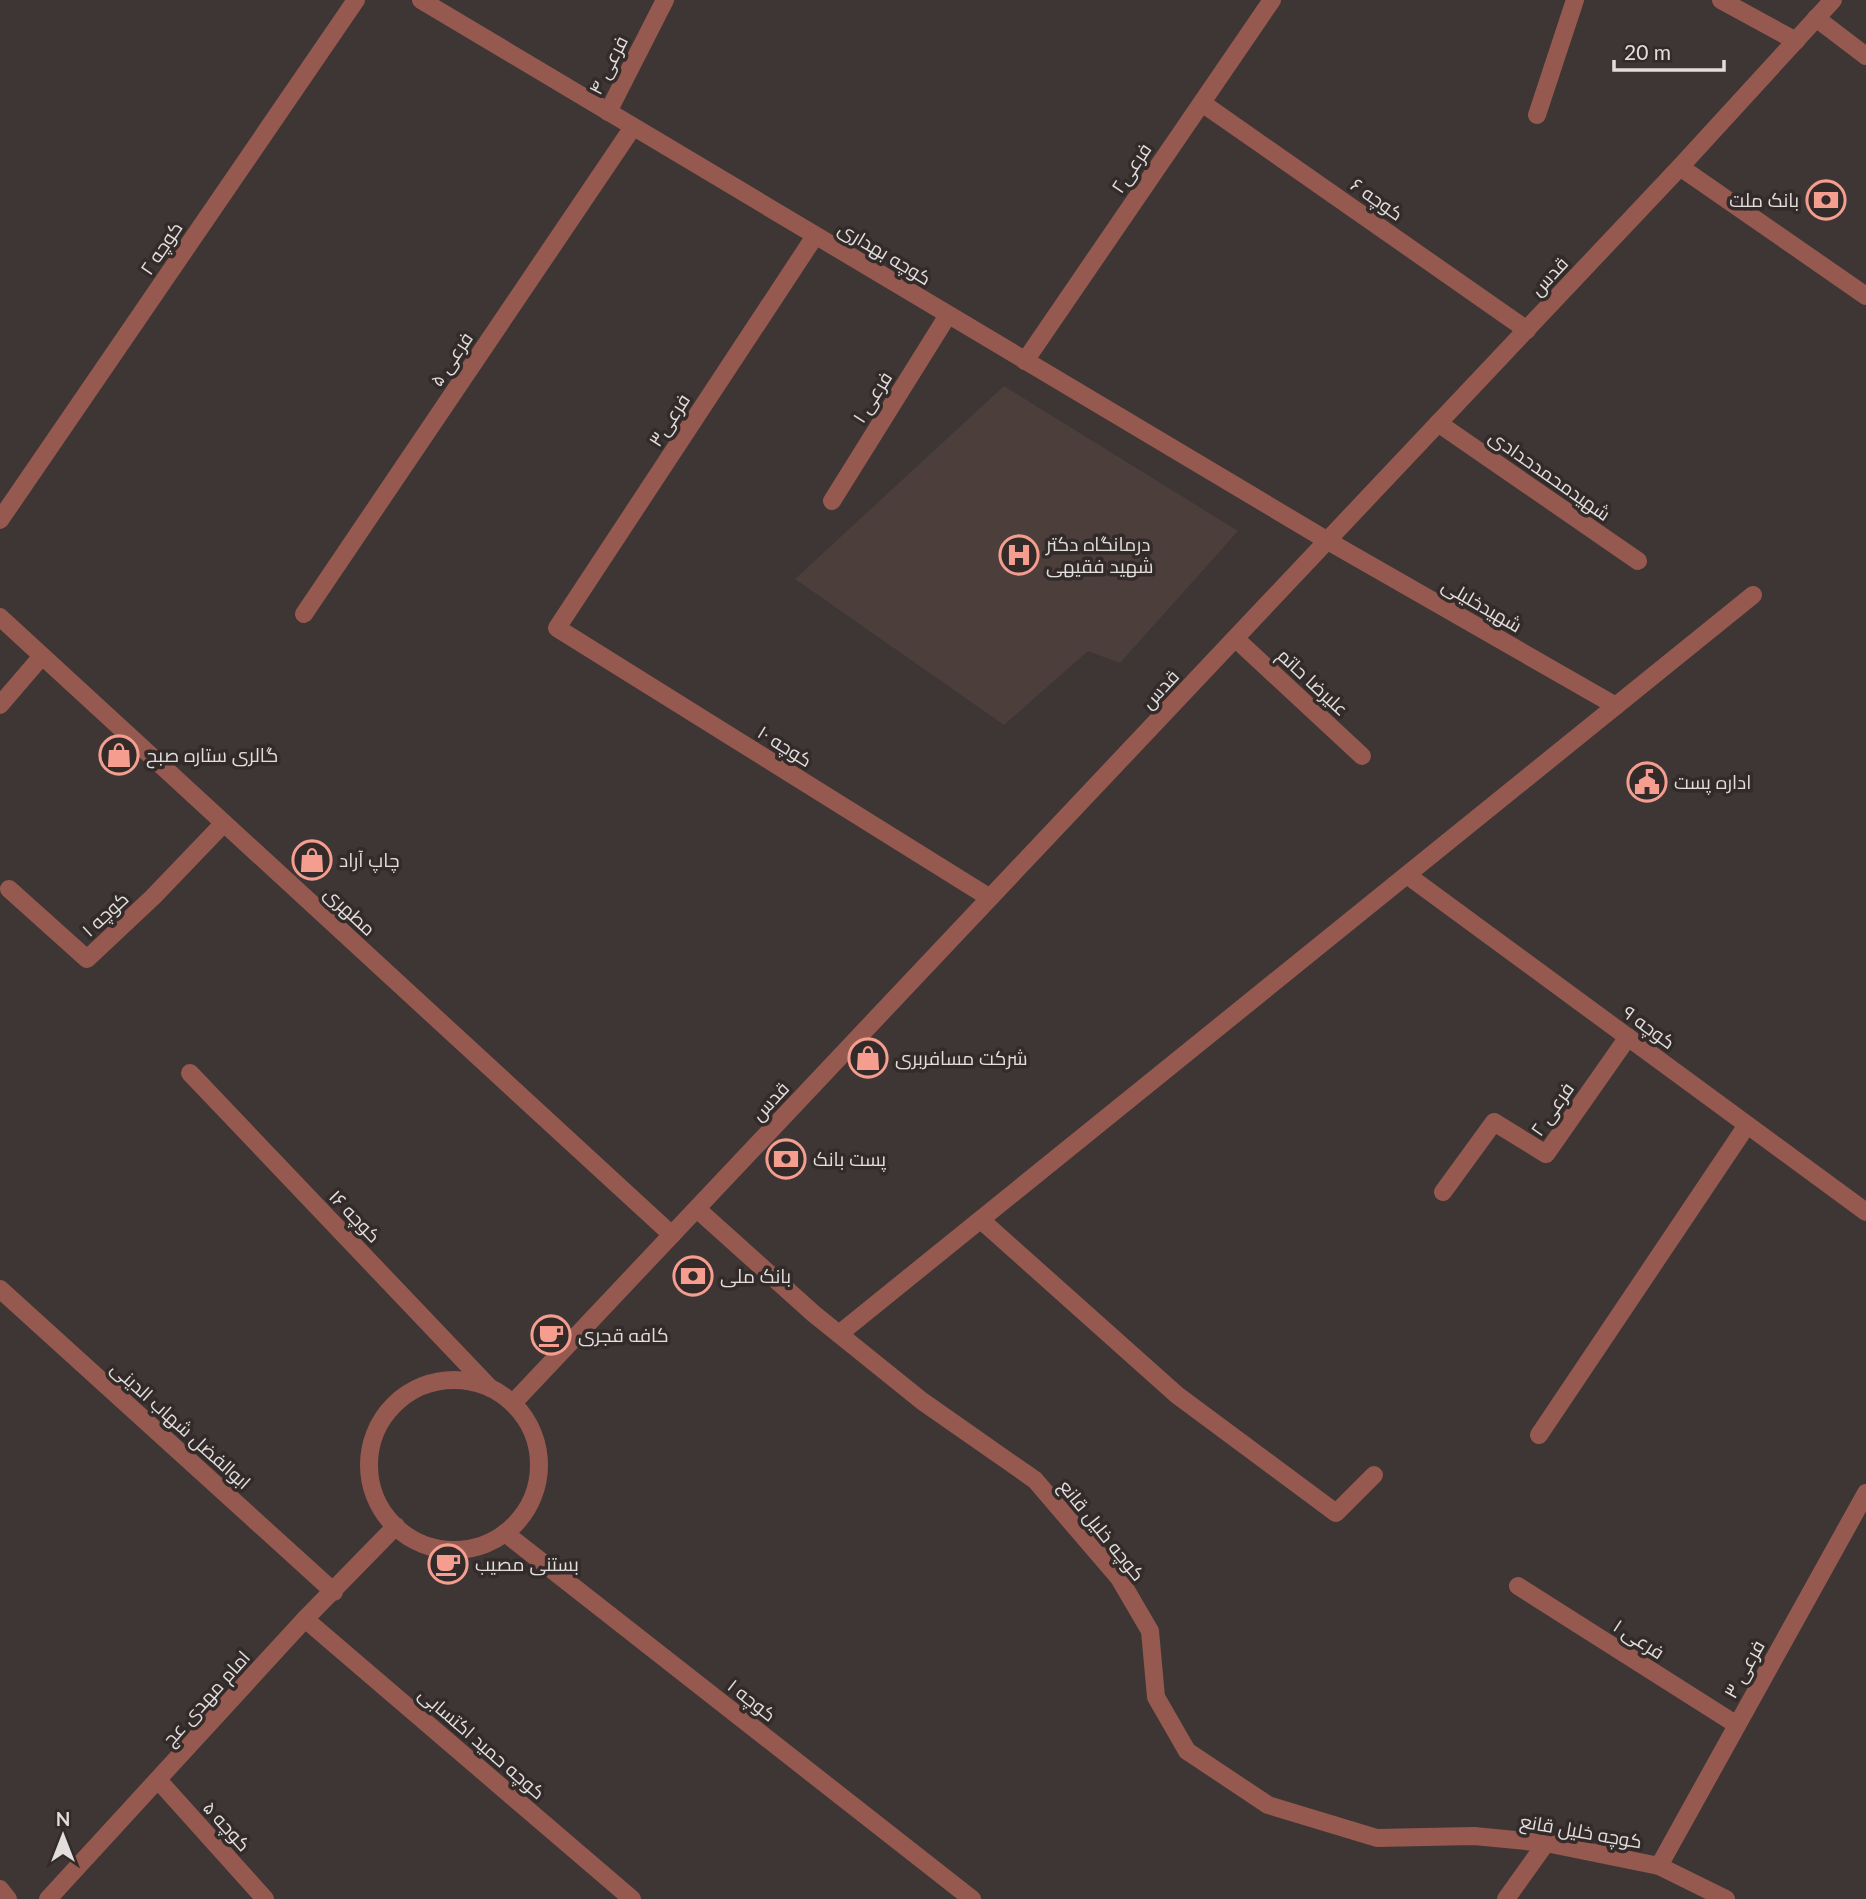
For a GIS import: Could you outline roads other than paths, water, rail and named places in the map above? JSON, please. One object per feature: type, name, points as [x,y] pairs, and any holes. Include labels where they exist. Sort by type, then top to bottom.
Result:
[{"type":"street","name":"کوچه ۲","points":[[0,520],[356,0]]},
{"type":"street","name":"کوچه بهداری","points":[[421,0],[1328,541]]},
{"type":"street","name":"فرعی ۴","points":[[608,112],[665,0]]},
{"type":"street","name":"فرعی۲","points":[[1026,360],[1272,0]]},
{"type":"street","points":[[1536,115],[1575,0]]},
{"type":"street","points":[[1721,0],[1796,41]]},
{"type":"street","name":"قدس","points":[[513,1403],[1681,167],[1833,0]]},
{"type":"street","points":[[1816,18],[1866,56]]},
{"type":"street","name":"کوچه ۶","points":[[1202,103],[1527,330]]},
{"type":"street","name":"فرعی ۵","points":[[304,614],[633,127]]},
{"type":"street","points":[[1681,167],[1866,296]]},
{"type":"street","name":"فرعی۳","points":[[557,628],[815,236]]},
{"type":"street","name":"فرعی ۱","points":[[832,501],[948,315]]},
{"type":"street","name":"شهیدمحمدحدادی","points":[[1438,423],[1638,561]]},
{"type":"street","name":"شهیدخلیلی","points":[[1328,541],[1616,706]]},
{"type":"street","points":[[839,1335],[1753,595]]},
{"type":"street","name":"مطهری","points":[[0,617],[672,1235]]},
{"type":"street","name":"کوچه ۱۰","points":[[557,628],[990,898]]},
{"type":"street","name":"علیرضا حاتم","points":[[1236,639],[1362,756]]},
{"type":"street","points":[[0,705],[42,656]]},
{"type":"street","name":"کوچه ۱","points":[[9,889],[88,959],[153,897],[224,823]]},
{"type":"street","name":"کوچه ۹","points":[[1407,875],[1866,1212]]},
{"type":"street","name":"فرعی ۲","points":[[1443,1192],[1494,1122],[1546,1154],[1628,1037]]},
{"type":"street","name":"کوچه ۱۶","points":[[190,1073],[490,1388]]},
{"type":"street","points":[[1539,1435],[1747,1125]]},
{"type":"street","name":"کوچه خلیل قانع","points":[[697,1209],[839,1335],[922,1401],[1035,1480],[1119,1578],[1150,1631],[1156,1697],[1186,1751],[1268,1805],[1377,1838],[1474,1836],[1546,1843],[1659,1866],[1726,1899]]},
{"type":"street","points":[[981,1220],[1177,1395],[1336,1513],[1374,1475]]},
{"type":"street","name":"ابوالفضل شهاب الدینی","points":[[0,1289],[334,1592]]},
{"type":"street","points":[[460,1379],[490,1388],[513,1403],[533,1427],[539,1455],[537,1487],[526,1513],[505,1533],[479,1545],[447,1550],[420,1541],[396,1526],[376,1502],[369,1474],[371,1443],[383,1416],[404,1396],[430,1383],[460,1379]]},
{"type":"street","name":"فرعی ۳","points":[[1659,1866],[1866,1493]]},
{"type":"street","name":"امام مهدی عج","points":[[48,1899],[305,1619],[396,1526]]},
{"type":"street","name":"کوچه ۱","points":[[505,1533],[972,1899]]},
{"type":"street","name":"فرعی ۱","points":[[1518,1586],[1737,1725]]},
{"type":"street","name":"کوچه حمید اکتسابی","points":[[305,1619],[632,1899]]},
{"type":"street","name":"کوچه ۵","points":[[159,1781],[265,1899]]},
{"type":"street","points":[[1506,1899],[1546,1843]]},
{"type":"street","points":[[0,1889],[8,1899]]},
{"type":"place","name":"بانک ملت","points":[[1826,200]]},
{"type":"place","name":"درمانگاه دکتر شهید فقیهی","points":[[1019,555]]},
{"type":"place","name":"گالری ستاره صبح","points":[[119,755]]},
{"type":"place","name":"اداره پست","points":[[1647,782]]},
{"type":"place","name":"چاپ آراد","points":[[312,860]]},
{"type":"place","name":"شرکت مسافربری","points":[[868,1058]]},
{"type":"place","name":"پست بانک","points":[[786,1159]]},
{"type":"place","name":"بانک ملی","points":[[693,1276]]},
{"type":"place","name":"کافه قجری","points":[[551,1335]]},
{"type":"place","name":"بستنی مصیب","points":[[448,1564]]}]
